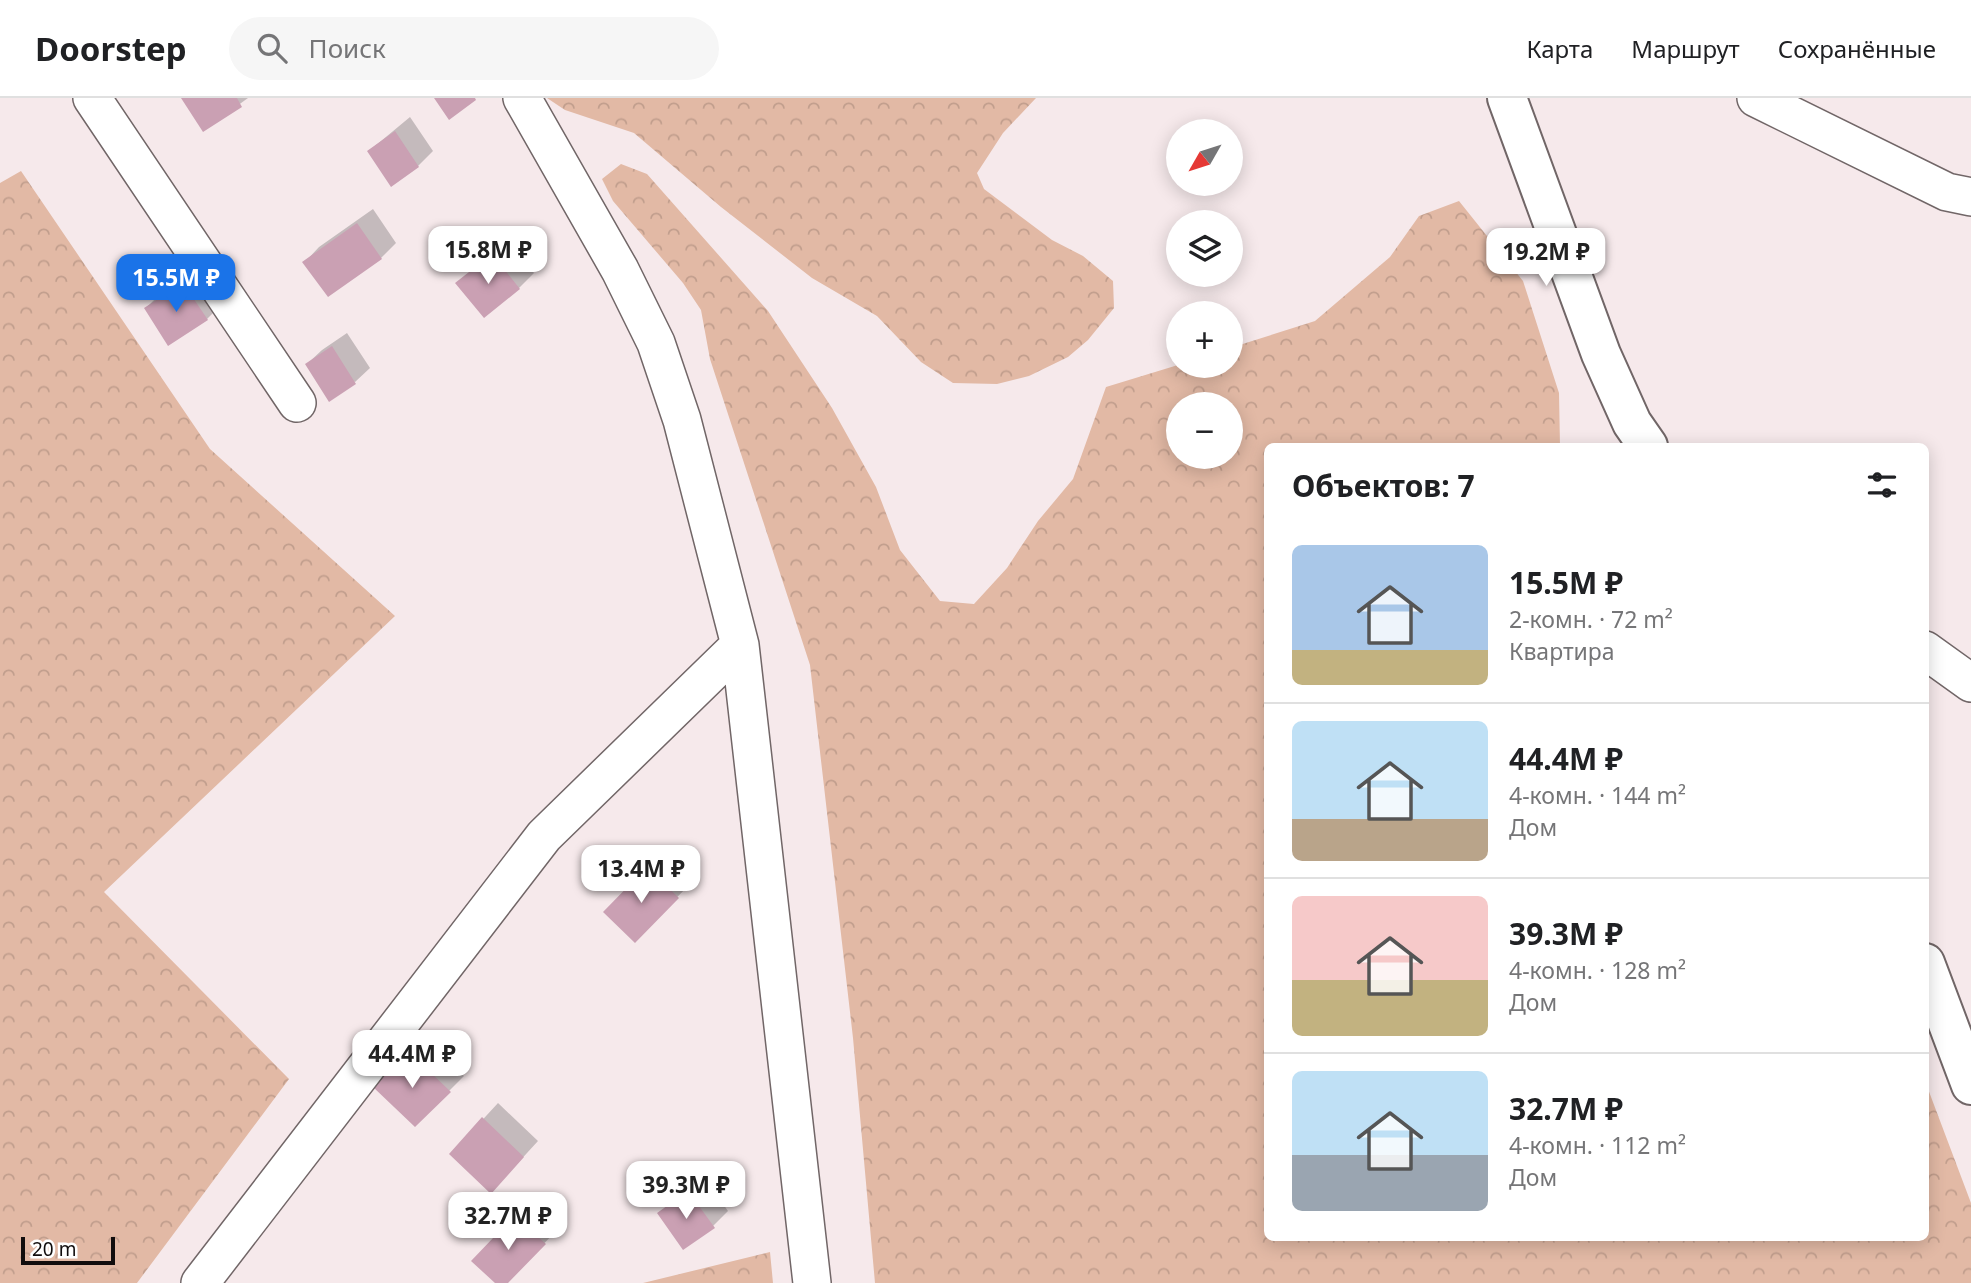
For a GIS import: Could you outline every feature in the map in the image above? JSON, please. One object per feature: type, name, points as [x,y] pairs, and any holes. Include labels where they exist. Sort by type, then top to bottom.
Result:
[{"type":"main road","points":[[1507,98],[1601,354],[1632,423],[1646,443]]},
{"type":"main road","points":[[1929,974],[1971,1085]]},
{"type":"street","points":[[92,98],[297,403]]},
{"type":"street","points":[[522,98],[620,270],[656,343],[682,420],[740,645],[812,1283]]},
{"type":"street","points":[[1756,98],[1947,191],[1971,197]]},
{"type":"street","points":[[200,1283],[544,836],[740,645]]},
{"type":"street","points":[[1929,653],[1971,683]]},
{"type":"green space","points":[[547,98],[1036,98],[1003,133],[977,173],[984,189],[1052,240],[1083,256],[1113,281],[1114,308],[1088,340],[1068,357],[1029,376],[997,384],[953,383],[921,362],[877,316],[812,278],[721,207],[634,133],[565,110]]},
{"type":"green space","points":[[621,164],[647,174],[768,311],[832,408],[876,487],[900,550],[940,601],[974,604],[1007,568],[1038,521],[1073,479],[1106,387],[1166,369],[1166,378],[1243,378],[1243,344],[1315,321],[1390,257],[1419,216],[1459,201],[1523,281],[1559,393],[1560,443],[1264,443],[1264,1241],[1929,1241],[1929,1092],[1971,1203],[1971,1283],[875,1283],[853,1038],[810,665],[710,359],[701,310],[683,283],[613,201],[602,179]]},
{"type":"green space","points":[[21,171],[210,449],[395,616],[104,892],[289,1079],[137,1283],[0,1283],[0,183]]},
{"type":"green space","points":[[770,1252],[773,1283],[643,1283]]},
{"type":"building","points":[[181,98],[237,98],[242,107],[203,132]]},
{"type":"building","points":[[434,98],[475,98],[476,100],[449,120]]},
{"type":"building","points":[[395,131],[419,167],[391,187],[367,151]]},
{"type":"building","points":[[357,223],[382,259],[328,297],[302,262]]},
{"type":"building","points":[[492,254],[520,289],[484,318],[455,283]]},
{"type":"building","points":[[183,283],[208,320],[168,346],[144,308]]},
{"type":"building","points":[[332,346],[356,384],[329,402],[305,364]]},
{"type":"building","points":[[647,867],[679,898],[635,943],[603,912]]},
{"type":"building","points":[[409,1052],[451,1092],[415,1127],[373,1087]]},
{"type":"building","points":[[482,1117],[524,1157],[491,1194],[449,1154]]},
{"type":"building","points":[[688,1191],[715,1228],[683,1250],[657,1213]]},
{"type":"building","points":[[514,1216],[546,1244],[508,1283],[495,1283],[471,1261]]}]
